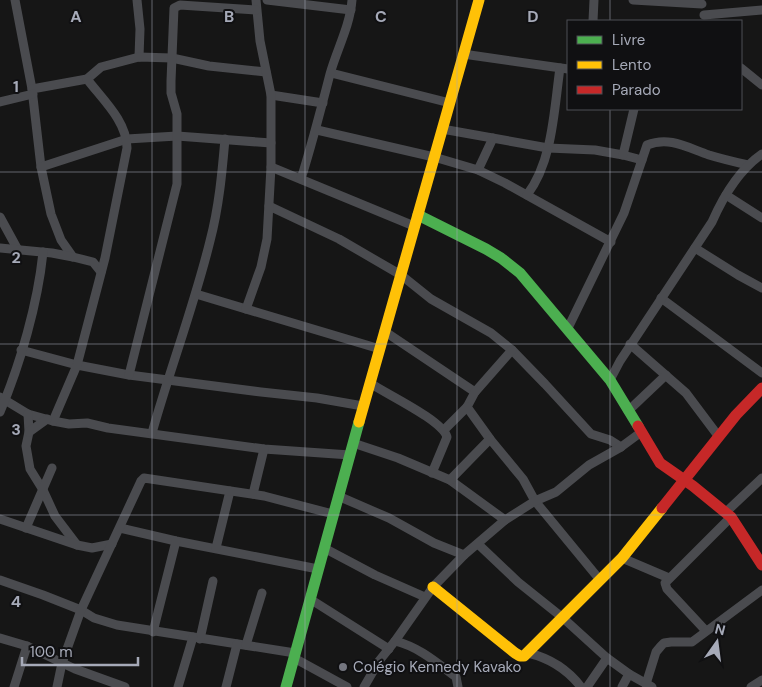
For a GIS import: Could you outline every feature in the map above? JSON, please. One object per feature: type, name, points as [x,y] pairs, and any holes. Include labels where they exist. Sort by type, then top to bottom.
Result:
[{"type":"street","points":[[15,0],[32,92],[41,167],[55,227],[61,240],[73,257]]},
{"type":"street","points":[[137,0],[140,14],[139,57]]},
{"type":"street","points":[[267,0],[351,10]]},
{"type":"street","points":[[301,179],[331,73],[348,24],[352,0]]},
{"type":"street","points":[[286,687],[384,331],[479,0]]},
{"type":"street","points":[[593,20],[594,0]]},
{"type":"street","points":[[633,0],[701,2],[705,18],[762,10]]},
{"type":"street","points":[[129,375],[176,192],[177,114],[171,93],[172,4],[256,5],[271,95],[272,167],[267,239],[261,267],[246,309]]},
{"type":"street","points":[[464,54],[564,68],[548,148],[537,179],[527,195]]},
{"type":"street","points":[[0,102],[87,79],[95,70],[101,67],[139,57],[172,58],[209,66],[266,72]]},
{"type":"street","points":[[742,72],[762,85]]},
{"type":"street","points":[[331,73],[450,103]]},
{"type":"street","points":[[29,432],[50,420],[77,365],[105,258],[126,158],[127,139],[116,116],[87,79]]},
{"type":"street","points":[[271,95],[323,103]]},
{"type":"street","points":[[623,155],[634,110]]},
{"type":"street","points":[[442,129],[548,148],[595,150],[642,160]]},
{"type":"street","points":[[316,130],[434,157],[478,170],[527,195],[610,242]]},
{"type":"street","points":[[41,167],[127,139],[177,136],[271,142]]},
{"type":"street","points":[[478,170],[494,138]]},
{"type":"street","points":[[152,433],[167,380],[196,294],[217,211],[225,139]]},
{"type":"street","points":[[568,328],[633,191],[648,145],[655,142],[674,142],[748,165]]},
{"type":"street","points":[[610,380],[630,344],[712,222],[726,195],[748,165],[762,155]]},
{"type":"street","points":[[272,167],[414,226]]},
{"type":"street","points":[[726,195],[762,218]]},
{"type":"street","points":[[270,206],[339,239],[400,275],[431,299],[491,333],[512,350],[559,398],[590,434],[610,440],[621,446]]},
{"type":"street","points":[[418,215],[501,258],[530,283],[610,380],[640,433],[660,463],[729,515],[762,565]]},
{"type":"street","points":[[0,217],[18,250]]},
{"type":"street","points":[[0,248],[43,252],[93,262],[105,258]]},
{"type":"street","points":[[695,248],[762,288]]},
{"type":"street","points":[[0,412],[33,307],[43,252]]},
{"type":"street","points":[[93,262],[101,272]]},
{"type":"street","points":[[196,294],[380,348]]},
{"type":"street","points":[[661,298],[762,373]]},
{"type":"street","points":[[384,331],[475,392]]},
{"type":"street","points":[[630,344],[686,393],[719,437]]},
{"type":"street","points":[[21,350],[77,365],[129,375],[316,398],[363,406]]},
{"type":"street","points":[[444,430],[467,407],[475,392],[512,350]]},
{"type":"street","points":[[628,411],[666,375]]},
{"type":"street","points":[[370,383],[433,421],[444,430],[447,437],[432,473]]},
{"type":"street","points":[[432,587],[520,656],[524,656],[622,558],[660,513],[743,407],[762,388]]},
{"type":"street","points":[[3,398],[28,414],[69,424],[87,423],[108,428],[264,449],[351,449],[398,458],[450,480],[505,520]]},
{"type":"street","points":[[467,407],[490,439],[523,478],[536,501],[600,580]]},
{"type":"street","points":[[28,414],[29,432],[26,446],[30,469],[43,490],[55,516],[77,545]]},
{"type":"street","points":[[364,687],[379,662],[432,587],[464,555],[505,520],[536,501],[556,492],[589,465],[640,433]]},
{"type":"street","points":[[450,480],[490,439]]},
{"type":"street","points":[[253,494],[264,449]]},
{"type":"street","points":[[26,528],[52,468]]},
{"type":"street","points":[[57,687],[62,663],[82,610],[144,478],[253,494],[333,514]]},
{"type":"street","points":[[706,631],[665,586],[669,578],[762,478]]},
{"type":"street","points":[[216,548],[230,491]]},
{"type":"street","points":[[338,496],[390,518],[434,543],[464,555]]},
{"type":"street","points":[[0,519],[77,545],[92,548],[112,544]]},
{"type":"street","points":[[120,528],[318,569]]},
{"type":"street","points":[[153,632],[176,541]]},
{"type":"street","points":[[478,544],[518,582],[563,618],[607,658],[629,674],[649,685],[656,652],[664,643],[692,642],[762,590]]},
{"type":"street","points":[[92,548],[103,562]]},
{"type":"street","points":[[324,548],[376,575],[426,597]]},
{"type":"street","points":[[622,558],[669,578]]},
{"type":"street","points":[[0,580],[82,610],[104,622],[153,632],[242,644],[294,655],[347,687]]},
{"type":"street","points":[[178,687],[196,638],[213,581]]},
{"type":"street","points":[[226,687],[262,593]]},
{"type":"street","points":[[310,599],[392,645],[409,645],[456,677],[458,687]]},
{"type":"street","points":[[0,638],[27,646],[62,663],[123,687]]},
{"type":"street","points":[[14,687],[27,646]]},
{"type":"street","points":[[528,653],[541,656],[567,672],[581,687]]},
{"type":"street","points":[[588,687],[607,658]]},
{"type":"street","points":[[622,687],[629,674]]},
{"type":"street","points":[[751,687],[762,680]]},
{"type":"traffic: fast","points":[[418,215],[486,249],[520,273],[610,380],[638,426]]},
{"type":"traffic: fast","points":[[286,687],[359,422]]},
{"type":"traffic: slow","points":[[359,422],[479,0]]},
{"type":"traffic: slow","points":[[433,587],[515,653],[524,656],[622,558],[662,508]]},
{"type":"traffic: jam","points":[[662,508],[736,415],[762,388]]},
{"type":"traffic: jam","points":[[638,426],[660,463],[693,486],[731,517],[762,565]]},
{"type":"place","name":"Colégio Kennedy Kavako","points":[[343,667]]}]
